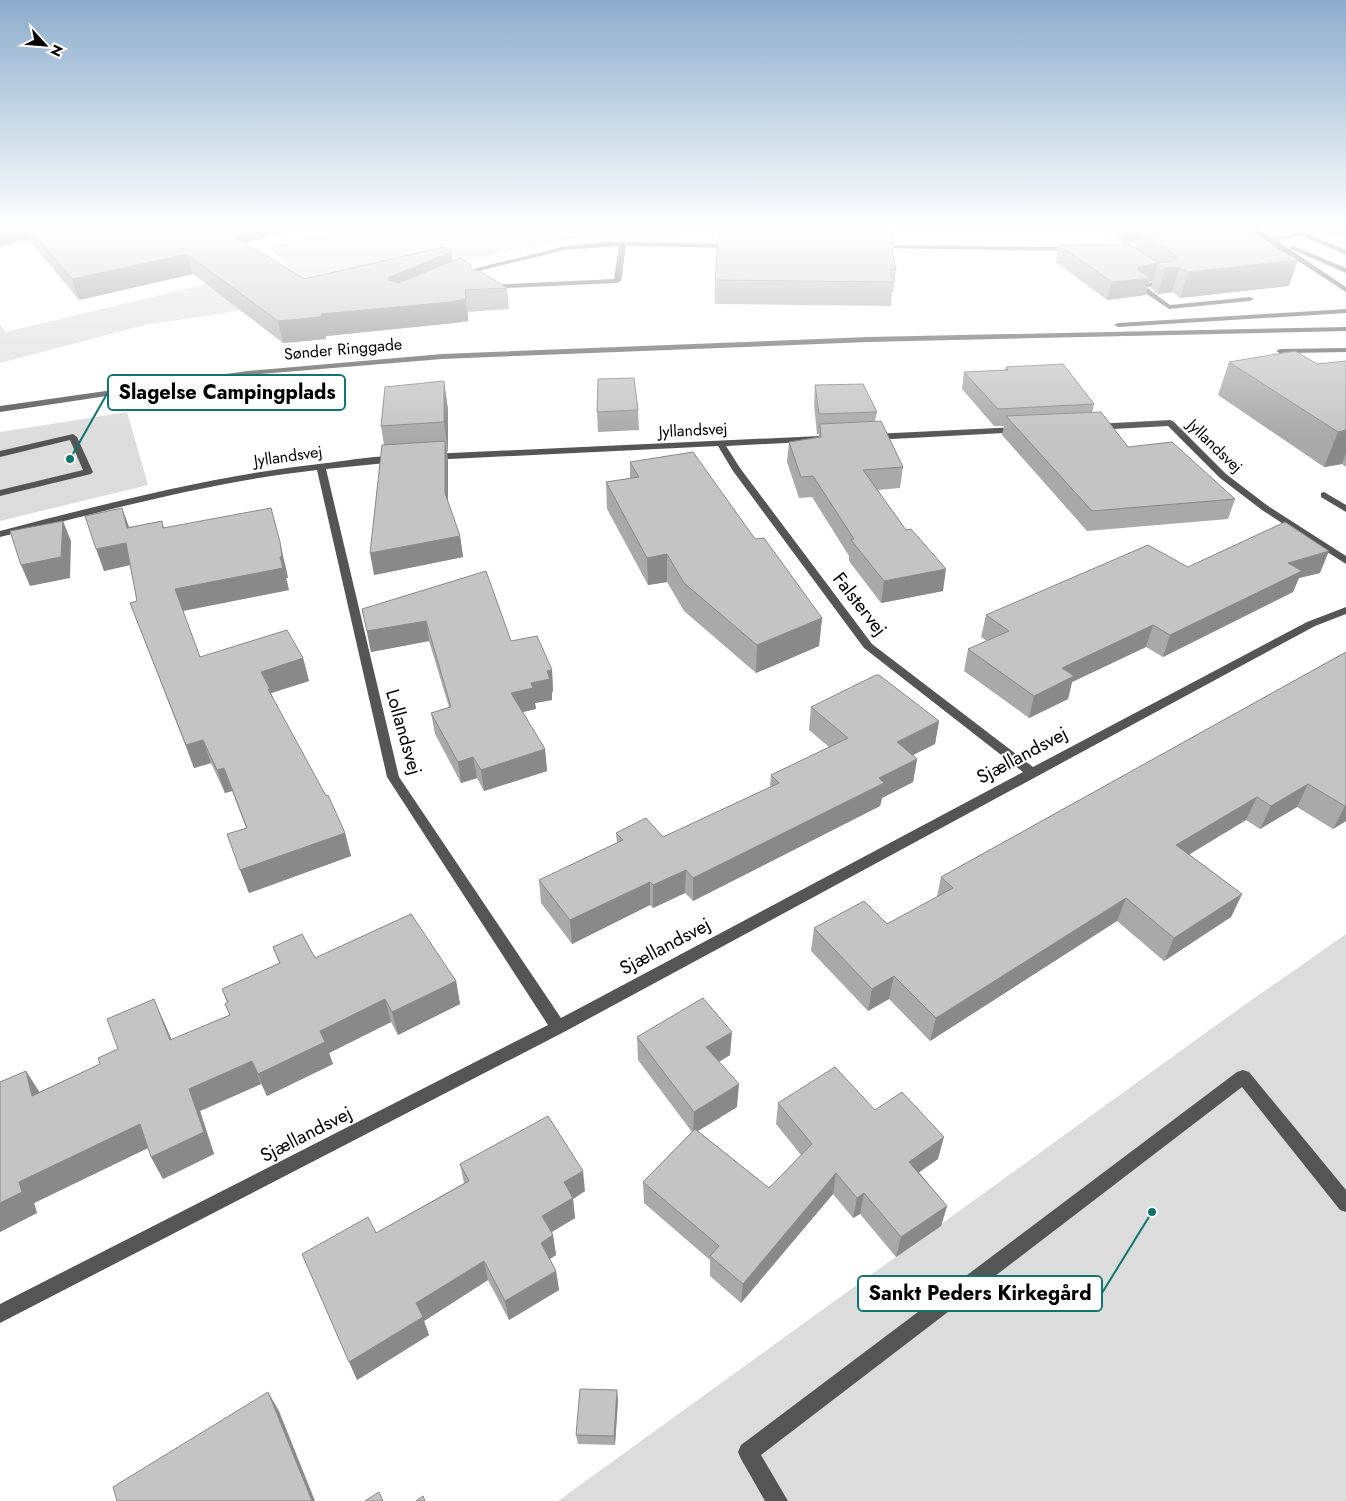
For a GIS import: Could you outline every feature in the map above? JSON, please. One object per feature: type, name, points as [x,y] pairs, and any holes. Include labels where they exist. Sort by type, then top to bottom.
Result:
[{"type":"street","points":[[1156,298],[1169,307],[1250,299]]},
{"type":"street","name":"Sønder Ringgade","points":[[901,338],[1346,312]]},
{"type":"street","points":[[1026,336],[1151,327],[1346,321]]},
{"type":"street","name":"Sønder Ringgade","points":[[0,408],[144,386],[279,370],[396,359],[564,350],[901,338],[1346,329]]},
{"type":"street","points":[[1304,366],[1280,351],[1344,351]]},
{"type":"street","name":"Jyllandsvej","points":[[1082,427],[1170,423],[1223,476],[1265,508],[1346,562]]},
{"type":"street","points":[[867,437],[1034,430]]},
{"type":"street","points":[[0,454],[73,437],[88,472],[0,493]]},
{"type":"street","name":"Jyllandsvej","points":[[421,457],[828,439]]},
{"type":"street","name":"Falstervej","points":[[720,443],[736,469],[868,646],[1031,772]]},
{"type":"street","name":"Jyllandsvej","points":[[0,534],[213,483],[321,466],[402,458]]},
{"type":"street","name":"Lollandsvej","points":[[321,466],[393,777],[558,1027]]},
{"type":"street","points":[[1324,495],[1346,509]]},
{"type":"street","name":"Sjællandsvej","points":[[0,1314],[558,1027],[1031,772],[1311,624],[1346,610]]},
{"type":"street","points":[[777,1501],[748,1452],[1243,1077],[1346,1204]]},
{"type":"shaded area","points":[[147,298],[294,298],[220,314],[149,324],[0,363],[0,324],[6,332]]},
{"type":"shaded area","points":[[127,412],[148,485],[0,521],[0,432]]},
{"type":"shaded area","points":[[1346,934],[1346,1501],[558,1501],[1233,1013]]},
{"type":"building","points":[[247,298],[466,298],[451,302],[321,314],[321,317],[278,321]]},
{"type":"building","points":[[1295,351],[1317,364],[1346,361],[1346,430],[1338,432],[1229,362]]},
{"type":"building","points":[[1063,364],[1094,404],[998,409],[964,372],[1008,370],[1006,367]]},
{"type":"building","points":[[634,378],[638,410],[597,412],[598,379]]},
{"type":"building","points":[[444,381],[444,422],[381,426],[385,387]]},
{"type":"building","points":[[863,384],[877,412],[819,414],[815,385]]},
{"type":"building","points":[[1101,412],[1128,447],[1172,442],[1235,499],[1092,511],[1006,416]]},
{"type":"building","points":[[881,421],[903,467],[863,470],[906,530],[911,529],[946,569],[884,581],[851,540],[854,539],[813,476],[801,477],[789,442],[821,437],[820,424]]},
{"type":"building","points":[[445,441],[445,493],[460,536],[370,553],[382,445]]},
{"type":"building","points":[[693,452],[755,539],[764,538],[822,618],[757,645],[684,583],[667,554],[647,558],[606,482],[639,477],[630,462]]},
{"type":"building","points":[[122,508],[127,528],[162,521],[163,528],[271,508],[280,542],[282,556],[280,557],[283,568],[175,589],[200,657],[287,630],[303,658],[261,672],[270,689],[268,689],[326,796],[328,795],[345,833],[240,870],[227,834],[247,828],[224,768],[217,770],[203,740],[186,745],[130,603],[137,601],[126,543],[96,549],[85,516]]},
{"type":"building","points":[[63,521],[61,557],[21,565],[10,531]]},
{"type":"building","points":[[1285,522],[1329,551],[1288,563],[1302,571],[1170,635],[1153,625],[1062,668],[1074,676],[1034,696],[968,649],[1009,631],[986,615],[1148,545],[1188,567]]},
{"type":"building","points":[[486,571],[511,641],[537,636],[552,670],[547,671],[550,679],[531,683],[533,688],[511,693],[545,749],[481,770],[473,757],[458,762],[431,713],[451,707],[426,621],[367,631],[362,609]]},
{"type":"building","points":[[1346,652],[1346,806],[1308,784],[1271,806],[1257,797],[1176,845],[1242,894],[1174,938],[1126,898],[936,1018],[894,976],[872,989],[814,928],[864,901],[887,924],[953,888],[941,877]]},
{"type":"building","points":[[879,675],[939,721],[897,742],[917,759],[879,778],[884,783],[693,878],[686,870],[653,885],[650,882],[570,920],[539,880],[623,840],[616,833],[646,818],[663,837],[779,783],[771,775],[848,738],[811,707]]},
{"type":"building","points":[[411,914],[456,981],[392,1012],[385,999],[320,1031],[325,1042],[258,1074],[252,1061],[189,1089],[204,1132],[151,1157],[140,1124],[19,1182],[22,1192],[0,1203],[0,1082],[26,1071],[32,1096],[100,1064],[98,1058],[118,1049],[107,1019],[154,999],[170,1040],[230,1015],[225,1004],[228,1002],[222,989],[280,963],[273,947],[302,934],[315,958]]},
{"type":"building","points":[[703,998],[732,1032],[706,1047],[739,1084],[694,1112],[637,1037]]},
{"type":"building","points":[[835,1067],[875,1110],[902,1092],[944,1137],[909,1162],[947,1206],[901,1237],[864,1193],[857,1198],[836,1173],[743,1284],[710,1256],[719,1246],[643,1182],[695,1129],[769,1188],[812,1144],[778,1103]]},
{"type":"building","points":[[548,1116],[583,1171],[564,1182],[573,1198],[542,1216],[553,1235],[541,1243],[556,1271],[505,1301],[484,1261],[416,1303],[423,1317],[349,1362],[302,1254],[368,1217],[376,1233],[469,1181],[460,1164]]},
{"type":"building","points":[[580,1389],[617,1390],[614,1436],[576,1435]]},
{"type":"building","points":[[268,1392],[312,1501],[117,1501],[113,1487]]},
{"type":"building","points":[[379,1492],[383,1501],[365,1501]]},
{"type":"building","points":[[423,1496],[425,1501],[416,1501]]},
{"type":"place","name":"Slagelse Campingplads","points":[[70,459]]},
{"type":"place","name":"Sankt Peders Kirkegård","points":[[1152,1212]]}]
